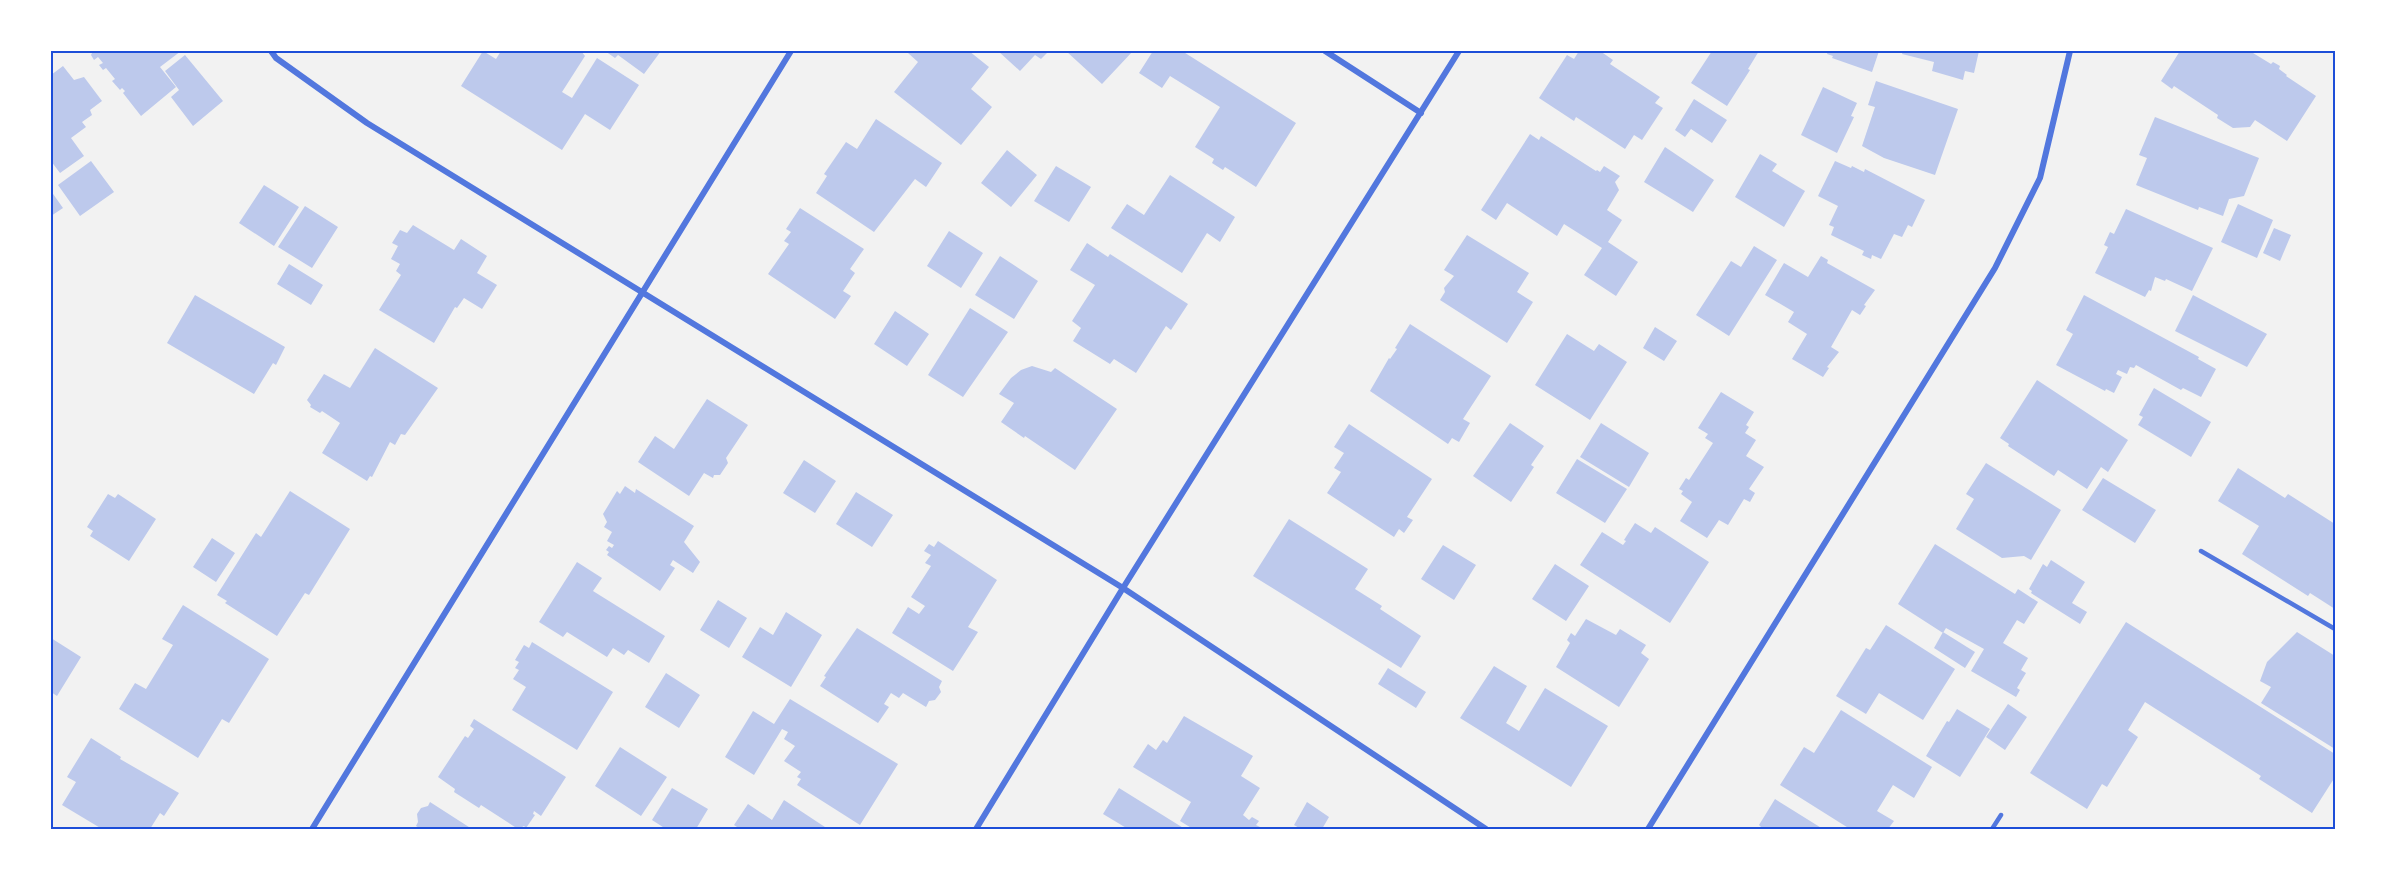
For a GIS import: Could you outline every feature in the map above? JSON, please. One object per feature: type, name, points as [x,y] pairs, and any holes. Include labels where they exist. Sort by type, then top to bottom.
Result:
[{"type":"street","points":[[271,51],[276,58],[368,123],[1123,588],[1486,829]]},
{"type":"street","points":[[312,829],[791,51]]},
{"type":"street","points":[[1325,51],[1421,113]]},
{"type":"street","points":[[976,829],[1123,588],[1459,51]]},
{"type":"street","points":[[1648,829],[1995,268],[2040,178],[2070,51]]},
{"type":"lane","points":[[2200,551],[2335,629]]},
{"type":"lane","points":[[1992,829],[2001,815]]},
{"type":"building","points":[[93,51],[181,51],[160,67],[176,87],[141,116],[123,93],[125,91],[122,88],[120,90],[112,81],[115,79],[106,68],[103,70],[99,65],[103,63],[98,57],[94,60],[91,55]]},
{"type":"building","points":[[483,51],[496,59],[501,51],[581,51],[585,56],[562,92],[572,98],[597,58],[639,85],[610,130],[585,114],[562,150],[461,86]]},
{"type":"building","points":[[605,51],[661,51],[644,74],[618,55],[615,58]]},
{"type":"building","points":[[910,51],[969,51],[989,67],[971,89],[992,107],[961,145],[894,92],[918,62],[908,53]]},
{"type":"building","points":[[998,51],[1049,51],[1041,59],[1035,55],[1020,71]]},
{"type":"building","points":[[1066,51],[1133,51],[1102,84]]},
{"type":"building","points":[[1153,51],[1182,51],[1296,123],[1256,187],[1225,167],[1223,170],[1212,163],[1214,159],[1195,147],[1220,107],[1170,76],[1162,88],[1139,73]]},
{"type":"building","points":[[1579,51],[1600,51],[1613,60],[1610,64],[1660,97],[1655,103],[1663,108],[1642,140],[1634,135],[1625,149],[1576,117],[1574,121],[1539,98],[1567,55],[1574,59]]},
{"type":"building","points":[[1712,51],[1759,51],[1727,106],[1691,83]]},
{"type":"building","points":[[1828,51],[1879,51],[1872,72],[1832,58],[1833,56],[1827,54]]},
{"type":"building","points":[[1903,51],[1979,51],[1974,73],[1965,71],[1963,80],[1932,71],[1934,62],[1902,54]]},
{"type":"building","points":[[2180,51],[2247,51],[2271,64],[2273,62],[2280,66],[2279,69],[2286,76],[2316,96],[2287,141],[2255,120],[2250,127],[2233,128],[2217,118],[2218,115],[2174,86],[2172,89],[2161,81]]},
{"type":"building","points":[[185,55],[223,101],[193,126],[171,97],[179,90],[165,71]]},
{"type":"building","points":[[63,66],[74,80],[84,77],[102,101],[90,110],[92,115],[82,122],[86,127],[71,138],[84,156],[60,173],[51,161],[51,75]]},
{"type":"building","points":[[1876,81],[1958,109],[1935,175],[1884,158],[1862,146],[1875,107],[1868,105]]},
{"type":"building","points":[[1823,87],[1857,103],[1851,116],[1854,117],[1837,153],[1801,135]]},
{"type":"building","points":[[1694,99],[1727,120],[1712,143],[1691,129],[1685,137],[1675,130]]},
{"type":"building","points":[[2155,117],[2259,158],[2244,196],[2229,199],[2223,216],[2199,207],[2198,210],[2136,185],[2147,158],[2139,155]]},
{"type":"building","points":[[876,119],[942,163],[926,187],[915,179],[874,232],[816,193],[827,176],[824,174],[846,142],[857,149]]},
{"type":"building","points":[[1530,134],[1539,140],[1541,136],[1596,171],[1600,172],[1604,166],[1620,176],[1615,182],[1619,190],[1607,210],[1622,220],[1608,242],[1638,262],[1616,296],[1584,275],[1602,248],[1564,224],[1557,236],[1507,203],[1496,220],[1481,210]]},
{"type":"building","points":[[1665,147],[1714,180],[1693,212],[1644,182]]},
{"type":"building","points":[[1007,150],[1037,175],[1011,207],[981,183]]},
{"type":"building","points":[[1760,154],[1777,164],[1772,171],[1805,191],[1784,227],[1735,197]]},
{"type":"building","points":[[91,161],[114,192],[80,216],[58,185]]},
{"type":"building","points":[[1835,161],[1864,172],[1865,169],[1925,200],[1912,227],[1908,225],[1902,237],[1894,234],[1881,259],[1872,255],[1871,259],[1862,255],[1864,251],[1831,235],[1834,227],[1829,225],[1838,206],[1818,196]]},
{"type":"building","points":[[1056,166],[1091,187],[1069,222],[1034,201]]},
{"type":"building","points":[[1170,175],[1235,217],[1220,242],[1207,233],[1182,273],[1111,228],[1127,204],[1144,215]]},
{"type":"building","points":[[264,185],[299,207],[274,246],[239,223]]},
{"type":"building","points":[[51,191],[63,208],[51,216]]},
{"type":"building","points":[[2238,204],[2273,220],[2257,258],[2221,242]]},
{"type":"building","points":[[305,206],[338,227],[312,268],[278,247]]},
{"type":"building","points":[[800,208],[864,249],[850,269],[855,273],[843,291],[851,296],[835,319],[768,274],[789,244],[784,241],[791,232],[786,229]]},
{"type":"building","points":[[2126,209],[2213,248],[2192,291],[2166,279],[2165,281],[2155,277],[2151,291],[2149,290],[2145,297],[2095,273],[2108,247],[2104,245],[2110,232],[2114,234]]},
{"type":"building","points":[[413,225],[454,250],[461,239],[487,256],[477,273],[497,285],[482,309],[464,298],[457,308],[455,307],[434,343],[379,310],[401,275],[396,271],[400,264],[391,259],[398,246],[392,243],[400,230],[407,233]]},
{"type":"building","points":[[2274,228],[2291,235],[2280,261],[2263,253]]},
{"type":"building","points":[[949,231],[983,253],[961,288],[927,266]]},
{"type":"building","points":[[1467,235],[1529,273],[1517,292],[1533,302],[1507,343],[1440,300],[1445,292],[1444,288],[1454,276],[1444,270]]},
{"type":"building","points":[[1087,243],[1108,257],[1110,254],[1188,304],[1171,330],[1166,326],[1136,373],[1114,359],[1110,364],[1073,341],[1081,328],[1072,321],[1095,285],[1070,270]]},
{"type":"building","points":[[1754,246],[1777,260],[1729,336],[1696,315],[1731,261],[1741,267]]},
{"type":"building","points":[[1000,256],[1038,281],[1014,319],[975,295]]},
{"type":"building","points":[[1821,256],[1828,260],[1827,263],[1875,290],[1860,315],[1852,310],[1831,347],[1839,352],[1827,367],[1829,368],[1823,377],[1792,359],[1807,334],[1788,322],[1794,312],[1765,295],[1784,263],[1808,277]]},
{"type":"building","points":[[289,264],[323,285],[311,305],[277,284]]},
{"type":"building","points":[[195,295],[285,347],[276,365],[273,363],[254,394],[167,343]]},
{"type":"building","points":[[2084,295],[2199,357],[2198,359],[2216,369],[2201,397],[2183,388],[2181,390],[2136,365],[2134,368],[2130,367],[2127,374],[2118,370],[2116,374],[2122,377],[2114,393],[2106,389],[2105,391],[2056,365],[2073,334],[2066,330]]},
{"type":"building","points":[[2193,295],[2267,334],[2247,367],[2175,331]]},
{"type":"building","points":[[970,308],[1008,332],[963,397],[928,375]]},
{"type":"building","points":[[895,311],[929,334],[907,366],[874,344]]},
{"type":"building","points":[[1410,324],[1491,376],[1463,419],[1470,423],[1459,442],[1452,438],[1448,444],[1370,391]]},
{"type":"building","points":[[1655,327],[1677,341],[1664,361],[1643,348]]},
{"type":"building","points":[[1567,334],[1594,351],[1599,344],[1627,362],[1590,420],[1535,385]]},
{"type":"building","points":[[375,348],[438,388],[405,435],[401,434],[395,445],[390,442],[372,477],[370,476],[367,481],[322,453],[340,423],[322,411],[320,413],[310,407],[307,400],[324,374],[350,388]]},
{"type":"building","points":[[1032,366],[1051,372],[1055,368],[1117,409],[1075,470],[1001,422],[1014,403],[999,394],[1011,378],[1021,370]]},
{"type":"building","points":[[2037,380],[2128,440],[2108,472],[2101,467],[2087,489],[2058,470],[2054,476],[2008,446],[2009,444],[2000,438]]},
{"type":"building","points":[[2154,388],[2211,422],[2191,457],[2138,425],[2143,417],[2139,415]]},
{"type":"building","points":[[1721,392],[1754,412],[1746,425],[1749,427],[1745,433],[1756,440],[1746,456],[1764,467],[1749,489],[1755,493],[1750,502],[1744,499],[1728,525],[1719,520],[1707,538],[1680,521],[1692,502],[1681,494],[1683,491],[1679,489],[1686,478],[1689,480],[1713,443],[1705,438],[1708,434],[1698,428]]},
{"type":"building","points":[[707,399],[748,425],[726,458],[728,463],[720,475],[714,475],[713,478],[704,473],[689,496],[638,462],[655,436],[674,449]]},
{"type":"building","points":[[1510,423],[1544,446],[1531,465],[1534,467],[1511,502],[1473,476]]},
{"type":"building","points":[[1601,423],[1649,453],[1629,487],[1580,457]]},
{"type":"building","points":[[1349,424],[1432,479],[1407,517],[1413,520],[1404,533],[1399,529],[1394,537],[1327,493],[1341,472],[1334,468],[1344,453],[1334,447]]},
{"type":"building","points":[[1577,459],[1627,489],[1605,523],[1556,493]]},
{"type":"building","points":[[804,460],[836,481],[815,513],[783,493]]},
{"type":"building","points":[[1986,463],[2061,510],[2031,560],[2024,556],[2002,558],[1956,529],[1974,499],[1966,494]]},
{"type":"building","points":[[2238,468],[2285,498],[2288,494],[2335,524],[2335,609],[2310,593],[2308,596],[2242,554],[2259,526],[2218,501]]},
{"type":"building","points":[[2103,478],[2156,510],[2135,543],[2082,510]]},
{"type":"building","points":[[625,486],[635,493],[636,489],[694,526],[684,542],[700,562],[693,573],[673,560],[670,565],[675,568],[660,591],[607,555],[609,552],[606,550],[609,546],[612,548],[614,545],[607,541],[612,532],[604,527],[607,522],[603,514],[617,491],[620,494]]},
{"type":"building","points":[[290,491],[350,529],[309,595],[305,593],[277,636],[225,603],[227,601],[217,595],[256,533],[261,537]]},
{"type":"building","points":[[856,492],[893,515],[872,547],[836,524]]},
{"type":"building","points":[[108,494],[115,498],[118,494],[156,519],[129,561],[90,536],[93,531],[87,527]]},
{"type":"building","points":[[1289,519],[1368,569],[1355,589],[1382,606],[1380,609],[1421,636],[1401,668],[1253,576]]},
{"type":"building","points":[[1635,523],[1651,533],[1655,527],[1709,562],[1670,623],[1580,565],[1602,532],[1623,545]]},
{"type":"building","points":[[212,538],[235,553],[216,582],[193,567]]},
{"type":"building","points":[[938,541],[997,580],[968,627],[978,632],[953,671],[892,633],[908,607],[919,614],[925,606],[911,597],[931,566],[925,563],[931,555],[924,551],[929,544],[934,547]]},
{"type":"building","points":[[1935,544],[2015,594],[2018,589],[2038,602],[2024,624],[2017,620],[2003,643],[2028,658],[2021,670],[2026,673],[2017,688],[2020,690],[2016,697],[1971,671],[1984,649],[1946,628],[1943,633],[1898,604]]},
{"type":"building","points":[[1443,545],[1476,565],[1454,600],[1421,579]]},
{"type":"building","points":[[2051,560],[2085,582],[2072,603],[2087,612],[2080,624],[2031,593],[2029,589],[2043,564],[2047,567]]},
{"type":"building","points":[[577,562],[602,578],[593,591],[665,636],[649,663],[628,650],[624,655],[613,648],[607,657],[567,632],[563,637],[539,622]]},
{"type":"building","points":[[1555,564],[1589,586],[1566,621],[1532,599]]},
{"type":"building","points":[[718,600],[747,618],[729,648],[700,630]]},
{"type":"building","points":[[183,605],[269,659],[229,723],[222,719],[198,758],[119,709],[135,683],[146,689],[173,645],[162,639]]},
{"type":"building","points":[[786,612],[822,635],[791,687],[742,657],[760,627],[773,635]]},
{"type":"building","points":[[1586,619],[1616,635],[1620,629],[1646,645],[1641,653],[1649,659],[1619,707],[1556,667],[1570,643],[1567,640],[1571,633],[1575,636]]},
{"type":"building","points":[[2126,622],[2335,754],[2335,777],[2312,813],[2259,779],[2261,776],[2145,702],[2128,730],[2138,737],[2107,787],[2102,784],[2087,809],[2030,773]]},
{"type":"building","points":[[1886,625],[1955,669],[1923,720],[1879,693],[1866,714],[1836,696],[1866,648],[1870,650]]},
{"type":"building","points":[[857,628],[942,681],[939,687],[941,692],[935,700],[929,701],[926,707],[903,693],[899,698],[891,693],[884,704],[889,707],[878,723],[820,686],[826,677],[824,676]]},
{"type":"building","points":[[1943,632],[1975,652],[1965,668],[1934,648]]},
{"type":"building","points":[[2297,632],[2335,656],[2335,749],[2261,703],[2271,687],[2260,681],[2267,662]]},
{"type":"building","points":[[51,638],[81,657],[57,696],[51,692]]},
{"type":"building","points":[[532,642],[613,692],[577,750],[512,710],[526,687],[513,679],[519,670],[515,668],[519,662],[515,660],[524,645],[529,648]]},
{"type":"building","points":[[1494,666],[1527,686],[1506,723],[1519,731],[1545,688],[1608,726],[1571,787],[1460,718]]},
{"type":"building","points":[[1388,668],[1426,692],[1416,708],[1378,684]]},
{"type":"building","points":[[666,673],[700,695],[679,728],[645,707]]},
{"type":"building","points":[[790,699],[898,764],[860,825],[797,785],[801,779],[797,777],[801,772],[784,761],[795,746],[784,739],[788,732],[782,729],[754,775],[725,757],[753,711],[774,724]]},
{"type":"building","points":[[2008,704],[2027,717],[2005,750],[1986,737]]},
{"type":"building","points":[[1957,709],[1990,729],[1960,777],[1926,756]]},
{"type":"building","points":[[1841,710],[1932,767],[1914,798],[1893,785],[1877,811],[1894,821],[1888,829],[1850,829],[1780,785],[1804,747],[1814,753]]},
{"type":"building","points":[[1184,716],[1253,756],[1241,776],[1260,788],[1243,815],[1249,820],[1252,817],[1259,821],[1256,825],[1264,829],[1193,829],[1180,821],[1191,802],[1133,767],[1148,744],[1156,750],[1163,740],[1167,743]]},
{"type":"building","points":[[474,719],[566,777],[541,816],[534,811],[535,815],[526,828],[524,826],[518,829],[481,805],[479,808],[454,792],[455,789],[438,777],[465,736],[468,738],[474,729],[470,726]]},
{"type":"building","points":[[91,738],[121,757],[120,759],[179,793],[164,816],[160,813],[150,829],[102,829],[62,805],[76,782],[67,777]]},
{"type":"building","points":[[620,747],[667,777],[641,816],[595,786]]},
{"type":"building","points":[[672,788],[708,809],[696,829],[666,829],[652,820]]},
{"type":"building","points":[[1119,788],[1185,829],[1128,829],[1103,814]]},
{"type":"building","points":[[1775,799],[1823,829],[1763,829],[1759,825]]},
{"type":"building","points":[[784,800],[828,829],[740,829],[734,825],[748,804],[772,820]]},
{"type":"building","points":[[430,802],[472,829],[421,829],[416,826],[417,814]]},
{"type":"building","points":[[1307,802],[1329,817],[1322,829],[1301,829],[1294,825]]}]
